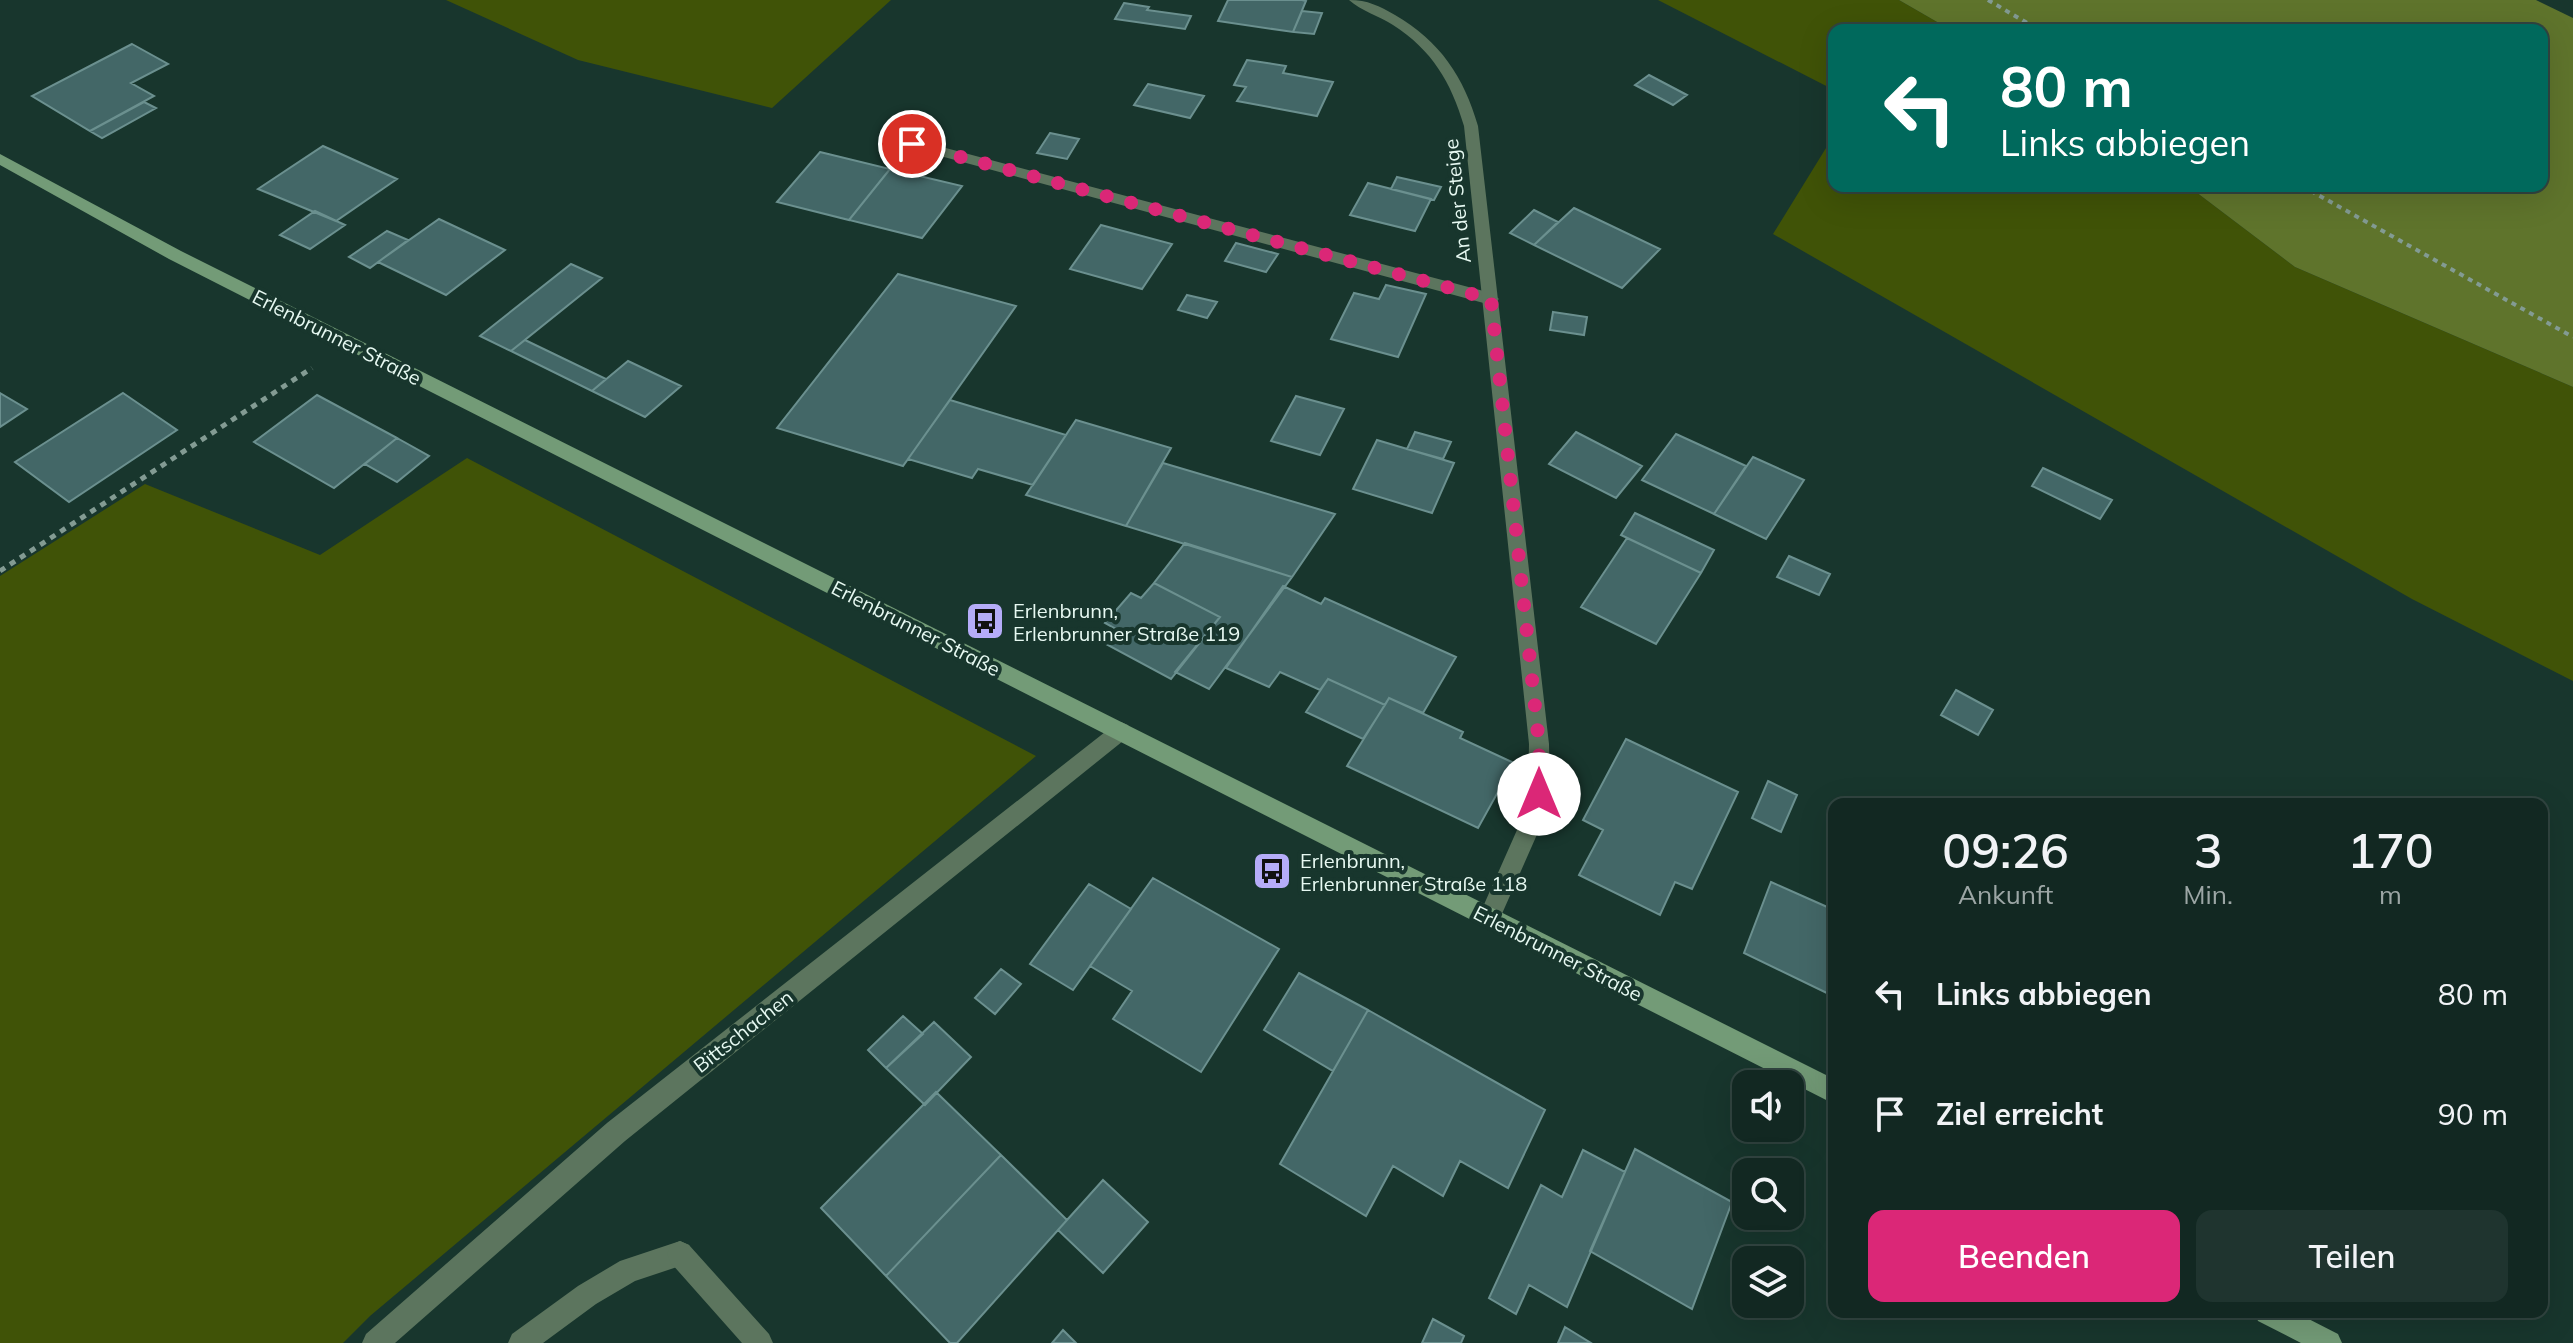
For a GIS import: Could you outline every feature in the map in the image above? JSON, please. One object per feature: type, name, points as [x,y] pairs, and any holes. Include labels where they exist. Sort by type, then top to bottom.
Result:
[{"type":"street","name":"An der Steige","points":[[1356,0],[1401,24],[1436,52],[1460,87],[1471,126],[1539,744],[1539,794],[1528,830],[1489,918]]},
{"type":"street","points":[[912,144],[1491,299]]},
{"type":"street","name":"Erlenbrunner Straße","points":[[0,159],[175,255],[1828,1089]]},
{"type":"street","name":"Bittschachen","points":[[375,1343],[616,1132],[1121,731]]},
{"type":"street","points":[[521,1343],[587,1295],[629,1270],[680,1254],[760,1343]]},
{"type":"street","points":[[2279,1318],[2329,1343]]},
{"type":"path","points":[[1988,0],[2029,24]]},
{"type":"path","points":[[2313,192],[2573,337]]},
{"type":"path","points":[[0,571],[349,343]]},
{"type":"green space","points":[[446,0],[891,0],[772,108],[578,60]]},
{"type":"green space","points":[[1658,0],[1899,0],[1941,24],[1828,24],[1828,87]]},
{"type":"green space","points":[[1899,0],[2536,0],[2573,18],[2573,387],[2295,267],[2196,192],[2548,192],[2548,24],[1941,24]]},
{"type":"green space","points":[[1828,145],[1828,192],[2196,192],[2295,267],[2573,387],[2573,681],[2412,599],[1773,234]]},
{"type":"green space","points":[[467,458],[1036,756],[370,1316],[343,1343],[0,1343],[0,576],[145,484],[320,555]]},
{"type":"building","points":[[1228,0],[1306,1],[1293,32],[1218,21]]},
{"type":"building","points":[[1124,3],[1149,7],[1147,10],[1191,16],[1185,29],[1115,19]]},
{"type":"building","points":[[1302,11],[1322,13],[1314,34],[1293,32]]},
{"type":"building","points":[[132,44],[168,64],[131,83],[154,96],[90,131],[32,96]]},
{"type":"building","points":[[1247,60],[1286,66],[1283,73],[1333,82],[1317,116],[1237,101],[1246,87],[1234,85]]},
{"type":"building","points":[[1649,75],[1687,95],[1673,105],[1635,85]]},
{"type":"building","points":[[1148,84],[1204,96],[1190,118],[1134,105]]},
{"type":"building","points":[[144,102],[156,108],[102,138],[90,131]]},
{"type":"building","points":[[1050,133],[1079,139],[1067,159],[1037,153]]},
{"type":"building","points":[[323,146],[397,179],[336,221],[258,189]]},
{"type":"building","points":[[820,152],[890,169],[849,220],[777,202]]},
{"type":"building","points":[[890,169],[962,186],[922,238],[849,220]]},
{"type":"building","points":[[1397,177],[1441,187],[1434,200],[1391,189]]},
{"type":"building","points":[[1368,183],[1431,199],[1415,231],[1350,215]]},
{"type":"building","points":[[1574,208],[1660,249],[1622,288],[1534,245]]},
{"type":"building","points":[[1534,210],[1558,222],[1534,245],[1510,233]]},
{"type":"building","points":[[315,211],[345,225],[310,249],[280,235]]},
{"type":"building","points":[[439,219],[505,250],[446,295],[378,262]]},
{"type":"building","points":[[1101,225],[1172,244],[1142,289],[1070,269]]},
{"type":"building","points":[[387,231],[408,240],[370,268],[349,257]]},
{"type":"building","points":[[1236,243],[1278,254],[1266,272],[1225,261]]},
{"type":"building","points":[[571,264],[602,278],[511,351],[480,336]]},
{"type":"building","points":[[898,274],[1016,306],[903,466],[777,428]]},
{"type":"building","points":[[1386,285],[1426,294],[1398,357],[1331,339],[1354,293],[1379,299]]},
{"type":"building","points":[[1187,295],[1217,302],[1207,318],[1178,310]]},
{"type":"building","points":[[1553,312],[1587,317],[1584,335],[1550,330]]},
{"type":"building","points":[[525,340],[606,379],[592,391],[511,351]]},
{"type":"building","points":[[628,361],[681,386],[645,417],[592,391]]},
{"type":"building","points":[[0,393],[27,409],[0,427]]},
{"type":"building","points":[[123,393],[177,430],[69,502],[15,462]]},
{"type":"building","points":[[317,395],[397,438],[334,488],[254,442]]},
{"type":"building","points":[[1296,396],[1344,409],[1320,455],[1271,441]]},
{"type":"building","points":[[950,400],[1066,435],[1033,485],[978,469],[972,478],[908,459]]},
{"type":"building","points":[[1076,420],[1171,448],[1126,526],[1026,495]]},
{"type":"building","points":[[1415,432],[1451,442],[1443,459],[1407,449]]},
{"type":"building","points":[[1576,432],[1642,466],[1616,498],[1549,464]]},
{"type":"building","points":[[1676,434],[1746,466],[1714,514],[1642,480]]},
{"type":"building","points":[[397,438],[429,456],[397,482],[365,464]]},
{"type":"building","points":[[1377,440],[1454,463],[1432,513],[1353,489]]},
{"type":"building","points":[[1753,457],[1804,480],[1766,539],[1714,514]]},
{"type":"building","points":[[1163,463],[1335,514],[1292,577],[1126,526]]},
{"type":"building","points":[[2043,468],[2112,500],[2100,519],[2032,486]]},
{"type":"building","points":[[1635,513],[1714,550],[1701,573],[1621,535]]},
{"type":"building","points":[[1627,538],[1701,573],[1656,644],[1581,607]]},
{"type":"building","points":[[1185,543],[1292,577],[1209,689],[1175,672],[1220,617],[1154,583]]},
{"type":"building","points":[[1789,556],[1830,574],[1819,595],[1777,577]]},
{"type":"building","points":[[1154,583],[1220,617],[1171,679],[1104,643],[1116,629],[1105,623],[1131,593],[1141,598]]},
{"type":"building","points":[[1283,586],[1321,604],[1325,598],[1456,657],[1423,713],[1389,698],[1385,705],[1328,679],[1320,690],[1280,672],[1269,687],[1226,668]]},
{"type":"building","points":[[1328,679],[1385,705],[1363,739],[1306,712]]},
{"type":"building","points":[[1956,690],[1993,710],[1978,735],[1941,715]]},
{"type":"building","points":[[1389,698],[1463,732],[1460,738],[1514,763],[1478,828],[1347,766]]},
{"type":"building","points":[[1626,739],[1738,792],[1692,889],[1675,882],[1660,915],[1579,875],[1603,830],[1583,820]]},
{"type":"building","points":[[1768,781],[1797,795],[1781,832],[1752,818]]},
{"type":"building","points":[[1153,878],[1279,949],[1201,1072],[1113,1019],[1132,991],[1090,966]]},
{"type":"building","points":[[1771,882],[1828,907],[1828,994],[1744,953]]},
{"type":"building","points":[[1089,884],[1131,909],[1073,990],[1030,964]]},
{"type":"building","points":[[1001,969],[1021,984],[995,1014],[975,998]]},
{"type":"building","points":[[1299,973],[1368,1010],[1333,1071],[1264,1030]]},
{"type":"building","points":[[1368,1010],[1545,1110],[1508,1188],[1460,1161],[1443,1196],[1393,1166],[1366,1216],[1280,1164]]},
{"type":"building","points":[[903,1016],[923,1034],[886,1068],[868,1050]]},
{"type":"building","points":[[934,1022],[971,1057],[925,1105],[886,1068]]},
{"type":"building","points":[[936,1092],[1001,1155],[886,1276],[821,1208]]},
{"type":"building","points":[[1635,1149],[1732,1202],[1692,1309],[1590,1251]]},
{"type":"building","points":[[1583,1150],[1625,1172],[1567,1307],[1529,1285],[1516,1314],[1489,1298],[1541,1185],[1562,1197]]},
{"type":"building","points":[[1001,1155],[1067,1220],[957,1343],[950,1343],[886,1276]]},
{"type":"building","points":[[1103,1180],[1148,1222],[1103,1273],[1058,1230]]},
{"type":"building","points":[[1433,1319],[1464,1336],[1461,1343],[1422,1343]]},
{"type":"building","points":[[1565,1327],[1591,1343],[1558,1343]]},
{"type":"building","points":[[1063,1330],[1076,1343],[1052,1343]]},
{"type":"place","name":"Erlenbrunn, Erlenbrunner Straße 119","points":[[985,621]]},
{"type":"place","name":"Erlenbrunn, Erlenbrunner Straße 118","points":[[1272,871]]},
{"type":"route","points":[[912,144],[1491,299],[1539,744],[1539,794]]}]
